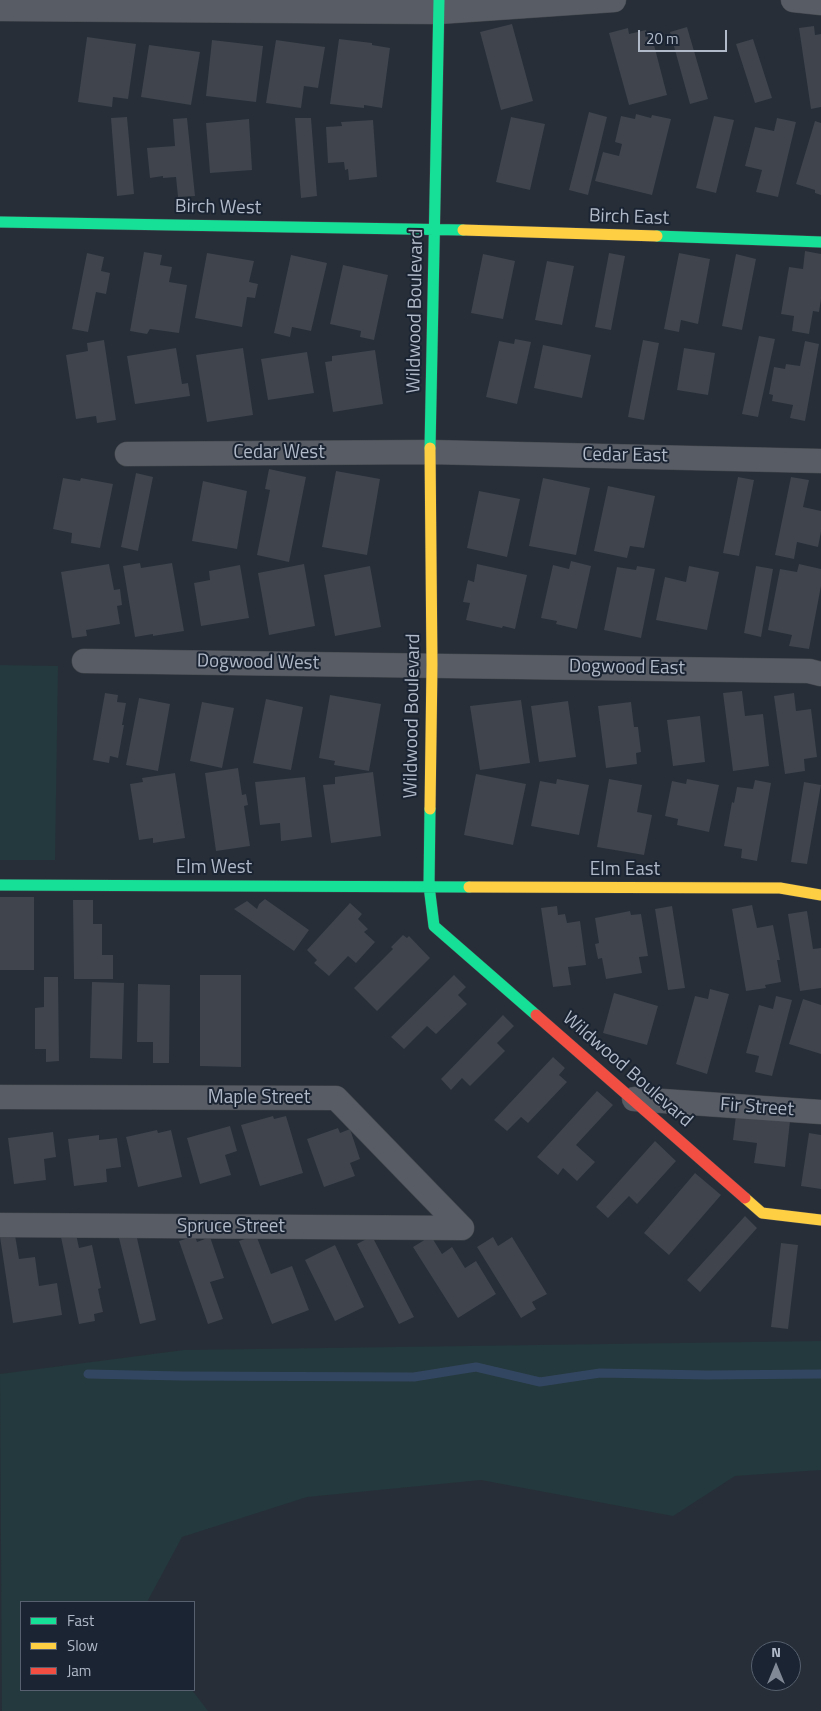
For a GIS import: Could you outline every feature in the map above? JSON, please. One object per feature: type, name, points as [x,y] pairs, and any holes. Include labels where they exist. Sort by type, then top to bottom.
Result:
[{"type":"street","points":[[0,9],[439,6],[614,0]]},
{"type":"street","points":[[793,0],[821,3]]},
{"type":"street","name":"Wildwood Boulevard","points":[[439,6],[430,452],[432,665],[429,886],[434,926],[634,1099],[762,1213],[821,1220]]},
{"type":"street","name":"Birch West","points":[[0,222],[435,229]]},
{"type":"street","name":"Birch East","points":[[435,229],[821,242]]},
{"type":"street","name":"Cedar West","points":[[127,454],[430,452]]},
{"type":"street","name":"Cedar East","points":[[430,452],[821,461]]},
{"type":"street","name":"Dogwood West","points":[[84,661],[432,665]]},
{"type":"street","name":"Dogwood East","points":[[432,665],[799,671],[821,674]]},
{"type":"street","name":"Elm West","points":[[0,884],[429,886]]},
{"type":"street","name":"Elm East","points":[[429,886],[780,888],[821,895]]},
{"type":"street","name":"Maple Street","points":[[0,1097],[336,1098],[462,1228]]},
{"type":"street","name":"Fir Street","points":[[634,1099],[821,1112]]},
{"type":"street","name":"Spruce Street","points":[[0,1225],[462,1228]]},
{"type":"green space","points":[[0,665],[58,666],[55,860],[0,860]]},
{"type":"green space","points":[[821,1341],[821,1470],[735,1476],[673,1516],[481,1480],[307,1497],[182,1537],[148,1601],[20,1601],[20,1691],[193,1691],[208,1711],[2,1711],[0,1374],[184,1350]]},
{"type":"building","points":[[512,24],[533,101],[501,110],[480,32]]},
{"type":"building","points":[[814,26],[815,35],[821,34],[821,107],[811,109],[799,28]]},
{"type":"building","points":[[687,27],[708,99],[690,104],[670,32]]},
{"type":"building","points":[[628,28],[629,34],[646,30],[649,42],[653,41],[667,95],[629,105],[609,33]]},
{"type":"building","points":[[87,37],[136,44],[128,99],[113,97],[112,107],[78,102]]},
{"type":"building","points":[[339,39],[372,43],[372,45],[390,48],[382,108],[364,105],[364,108],[330,104]]},
{"type":"building","points":[[753,39],[772,98],[755,103],[736,44]]},
{"type":"building","points":[[212,40],[263,46],[256,102],[206,96]]},
{"type":"building","points":[[276,40],[325,47],[318,88],[304,86],[301,108],[266,103]]},
{"type":"building","points":[[149,45],[200,52],[191,105],[141,97]]},
{"type":"building","points":[[589,112],[607,117],[588,195],[569,190]]},
{"type":"building","points":[[636,114],[651,118],[652,115],[671,119],[652,195],[595,181],[603,152],[619,156],[622,144],[615,142],[621,116],[635,119]]},
{"type":"building","points":[[714,116],[734,120],[716,193],[696,188]]},
{"type":"building","points":[[127,117],[134,194],[117,196],[111,118]]},
{"type":"building","points":[[511,117],[545,124],[530,190],[496,182]]},
{"type":"building","points":[[187,118],[195,196],[178,197],[176,177],[150,178],[147,148],[175,146],[173,119]]},
{"type":"building","points":[[295,118],[311,118],[317,196],[301,198]]},
{"type":"building","points":[[777,118],[796,122],[778,197],[756,192],[762,170],[745,166],[755,127],[774,131]]},
{"type":"building","points":[[249,119],[252,170],[210,173],[206,123]]},
{"type":"building","points":[[373,120],[377,177],[349,180],[348,169],[345,170],[344,162],[328,163],[326,127],[342,126],[341,122]]},
{"type":"building","points":[[815,121],[821,123],[821,195],[815,193],[815,190],[796,184]]},
{"type":"building","points":[[805,251],[821,254],[821,299],[819,312],[813,311],[809,334],[792,331],[794,316],[781,314],[789,267],[803,269]]},
{"type":"building","points":[[144,252],[162,255],[160,265],[172,267],[169,282],[187,285],[179,333],[150,329],[147,334],[130,331]]},
{"type":"building","points":[[87,253],[104,257],[101,271],[110,273],[106,294],[96,292],[88,332],[72,329]]},
{"type":"building","points":[[207,253],[254,261],[249,282],[258,284],[255,298],[247,297],[242,327],[195,318]]},
{"type":"building","points":[[609,253],[625,256],[611,330],[595,327]]},
{"type":"building","points":[[679,253],[710,259],[698,324],[681,320],[679,332],[664,329]]},
{"type":"building","points":[[483,254],[515,261],[503,319],[471,313]]},
{"type":"building","points":[[736,254],[756,259],[742,330],[722,326]]},
{"type":"building","points":[[291,255],[327,263],[311,331],[292,327],[290,337],[274,333]]},
{"type":"building","points":[[547,261],[574,266],[562,325],[535,320]]},
{"type":"building","points":[[343,265],[388,275],[374,340],[360,337],[361,331],[330,324]]},
{"type":"building","points":[[759,336],[775,339],[758,417],[742,414]]},
{"type":"building","points":[[515,339],[531,342],[517,404],[486,397],[499,341],[514,344]]},
{"type":"building","points":[[104,340],[116,420],[97,423],[96,416],[76,419],[66,355],[88,351],[87,343]]},
{"type":"building","points":[[643,340],[659,343],[644,420],[628,417]]},
{"type":"building","points":[[805,341],[819,344],[805,421],[790,418],[793,405],[772,401],[773,395],[769,394],[774,367],[785,369],[786,364],[800,366]]},
{"type":"building","points":[[543,345],[591,355],[582,398],[534,388]]},
{"type":"building","points":[[176,348],[182,384],[188,383],[190,396],[135,404],[127,356]]},
{"type":"building","points":[[243,348],[253,415],[207,422],[196,355]]},
{"type":"building","points":[[684,348],[715,353],[708,395],[677,390]]},
{"type":"building","points":[[375,350],[383,404],[333,412],[325,362],[332,361],[332,356]]},
{"type":"building","points":[[307,352],[314,393],[268,400],[261,359]]},
{"type":"building","points":[[269,469],[306,477],[289,562],[257,555],[270,490],[265,489]]},
{"type":"building","points":[[336,471],[380,479],[367,555],[322,547]]},
{"type":"building","points":[[136,473],[153,477],[138,551],[121,547]]},
{"type":"building","points":[[738,477],[754,480],[739,556],[723,553]]},
{"type":"building","points":[[791,477],[809,480],[803,507],[821,511],[821,532],[818,547],[797,542],[794,559],[775,555]]},
{"type":"building","points":[[63,478],[80,481],[81,478],[113,484],[100,548],[71,543],[72,533],[53,529]]},
{"type":"building","points":[[543,478],[590,488],[576,555],[529,546]]},
{"type":"building","points":[[203,481],[247,491],[237,549],[192,541]]},
{"type":"building","points":[[608,486],[655,496],[644,548],[630,546],[627,558],[594,551]]},
{"type":"building","points":[[479,491],[520,499],[507,557],[467,548]]},
{"type":"building","points":[[571,561],[591,566],[577,629],[556,624],[557,621],[541,618],[553,565],[569,569]]},
{"type":"building","points":[[140,563],[141,568],[172,563],[184,631],[135,637],[123,566]]},
{"type":"building","points":[[109,564],[114,590],[120,589],[122,605],[117,606],[120,624],[86,630],[87,636],[72,638],[61,572]]},
{"type":"building","points":[[304,564],[315,626],[269,635],[258,573]]},
{"type":"building","points":[[477,564],[527,575],[515,629],[466,620],[470,603],[463,602],[468,580],[474,582]]},
{"type":"building","points":[[799,564],[821,569],[821,586],[809,649],[789,646],[792,635],[768,630],[780,569],[797,572]]},
{"type":"building","points":[[240,565],[249,618],[201,626],[194,583],[210,580],[209,571]]},
{"type":"building","points":[[370,566],[381,627],[335,636],[324,575]]},
{"type":"building","points":[[637,566],[655,569],[641,638],[604,630],[617,567],[636,570]]},
{"type":"building","points":[[689,566],[719,572],[707,630],[656,620],[665,577],[686,582]]},
{"type":"building","points":[[756,566],[773,569],[761,637],[744,633]]},
{"type":"building","points":[[742,691],[745,716],[763,714],[769,766],[733,771],[723,693]]},
{"type":"building","points":[[105,693],[118,695],[117,702],[126,703],[118,758],[110,756],[109,763],[93,760]]},
{"type":"building","points":[[794,693],[796,711],[811,709],[817,757],[804,759],[805,771],[785,774],[774,696]]},
{"type":"building","points":[[330,695],[381,704],[369,771],[334,765],[335,761],[319,758]]},
{"type":"building","points":[[139,698],[170,704],[158,771],[126,765]]},
{"type":"building","points":[[266,699],[303,707],[291,770],[253,763]]},
{"type":"building","points":[[521,700],[530,763],[480,770],[470,706]]},
{"type":"building","points":[[568,701],[576,757],[539,762],[531,706]]},
{"type":"building","points":[[202,702],[234,708],[222,768],[190,761]]},
{"type":"building","points":[[631,702],[634,727],[638,727],[641,752],[636,753],[637,764],[606,768],[598,706]]},
{"type":"building","points":[[700,716],[705,762],[673,766],[667,720]]},
{"type":"building","points":[[238,768],[242,795],[246,794],[248,805],[244,806],[250,846],[216,851],[205,773]]},
{"type":"building","points":[[373,772],[381,836],[331,843],[323,785],[335,784],[335,777]]},
{"type":"building","points":[[175,773],[185,838],[153,843],[153,838],[139,840],[130,784],[143,782],[142,778]]},
{"type":"building","points":[[476,774],[526,784],[513,845],[464,835]]},
{"type":"building","points":[[305,777],[312,837],[281,841],[280,823],[260,825],[255,782]]},
{"type":"building","points":[[557,779],[589,785],[579,835],[531,826],[540,781],[556,784]]},
{"type":"building","points":[[609,779],[642,785],[637,812],[652,815],[644,855],[597,847]]},
{"type":"building","points":[[687,779],[719,785],[709,832],[677,825],[678,819],[665,816],[672,781],[686,784]]},
{"type":"building","points":[[755,780],[771,783],[757,861],[741,858],[742,849],[724,846],[732,802],[734,803],[737,787],[753,789]]},
{"type":"building","points":[[804,782],[821,785],[807,864],[791,862]]},
{"type":"building","points":[[0,897],[34,897],[34,970],[0,970]]},
{"type":"building","points":[[265,899],[309,930],[294,951],[234,909],[247,901],[257,909],[259,904]]},
{"type":"building","points":[[73,900],[93,900],[93,924],[102,924],[102,955],[113,955],[113,979],[74,979]]},
{"type":"building","points":[[350,903],[362,914],[358,919],[368,929],[364,932],[375,942],[356,963],[348,956],[329,976],[314,963],[317,960],[307,950]]},
{"type":"building","points":[[752,905],[757,928],[773,925],[780,960],[777,960],[781,982],[765,985],[766,988],[746,991],[732,909]]},
{"type":"building","points":[[557,906],[558,915],[565,914],[567,923],[580,921],[586,965],[568,967],[571,985],[553,987],[541,908]]},
{"type":"building","points":[[672,906],[685,988],[668,990],[655,909]]},
{"type":"building","points":[[630,911],[631,915],[641,914],[648,956],[639,957],[642,973],[606,979],[602,958],[598,959],[595,944],[599,943],[595,918]]},
{"type":"building","points":[[807,911],[813,949],[821,948],[821,988],[800,991],[788,914]]},
{"type":"building","points":[[403,935],[407,938],[409,936],[430,958],[377,1011],[354,988],[393,949],[391,947]]},
{"type":"building","points":[[200,975],[241,975],[241,1067],[200,1066]]},
{"type":"building","points":[[454,975],[466,987],[458,995],[467,1004],[436,1034],[427,1026],[404,1049],[391,1037]]},
{"type":"building","points":[[44,977],[58,977],[59,1061],[46,1062],[46,1049],[35,1049],[35,1008],[44,1007]]},
{"type":"building","points":[[92,982],[124,983],[122,1059],[90,1058]]},
{"type":"building","points":[[138,984],[170,985],[169,1063],[153,1063],[153,1042],[137,1042]]},
{"type":"building","points":[[710,989],[729,994],[707,1074],[676,1064],[695,996],[708,999]]},
{"type":"building","points":[[614,993],[658,1006],[647,1045],[603,1033]]},
{"type":"building","points":[[776,996],[792,1000],[772,1076],[755,1072],[759,1056],[746,1053],[759,1005],[773,1009]]},
{"type":"building","points":[[803,999],[821,1005],[821,1054],[789,1044]]},
{"type":"building","points":[[503,1015],[514,1026],[497,1043],[505,1051],[470,1086],[462,1078],[451,1090],[441,1079]]},
{"type":"building","points":[[553,1057],[565,1068],[559,1075],[567,1082],[528,1123],[521,1117],[507,1131],[494,1120]]},
{"type":"building","points":[[597,1091],[613,1105],[576,1145],[595,1162],[577,1181],[563,1168],[558,1175],[537,1157]]},
{"type":"building","points":[[736,1115],[790,1121],[785,1167],[754,1163],[757,1143],[733,1140]]},
{"type":"building","points":[[273,1116],[274,1119],[286,1116],[303,1173],[260,1186],[241,1125]]},
{"type":"building","points":[[230,1126],[237,1151],[225,1155],[231,1175],[200,1184],[187,1138]]},
{"type":"building","points":[[338,1128],[340,1133],[350,1129],[360,1159],[350,1163],[355,1176],[324,1187],[307,1139]]},
{"type":"building","points":[[157,1130],[158,1133],[171,1130],[182,1177],[138,1187],[126,1137]]},
{"type":"building","points":[[53,1132],[56,1157],[44,1159],[46,1180],[14,1184],[8,1138]]},
{"type":"building","points":[[809,1133],[821,1135],[821,1189],[801,1186]]},
{"type":"building","points":[[99,1135],[99,1140],[117,1138],[121,1167],[106,1169],[107,1182],[74,1186],[68,1139]]},
{"type":"building","points":[[655,1141],[676,1161],[637,1204],[629,1196],[608,1218],[596,1207]]},
{"type":"building","points":[[695,1173],[721,1195],[669,1255],[644,1233]]},
{"type":"building","points":[[745,1216],[757,1228],[700,1292],[687,1280]]},
{"type":"building","points":[[76,1234],[79,1248],[92,1245],[101,1288],[98,1289],[103,1312],[94,1314],[95,1321],[79,1324],[61,1237]]},
{"type":"building","points":[[136,1234],[156,1320],[140,1324],[119,1238]]},
{"type":"building","points":[[15,1235],[19,1259],[35,1257],[39,1286],[57,1283],[62,1315],[13,1323],[0,1237]]},
{"type":"building","points":[[256,1235],[271,1274],[292,1266],[309,1310],[272,1324],[239,1241]]},
{"type":"building","points":[[195,1236],[197,1242],[210,1237],[224,1278],[210,1282],[223,1319],[208,1324],[179,1241]]},
{"type":"building","points":[[372,1236],[414,1317],[399,1324],[357,1244]]},
{"type":"building","points":[[431,1236],[442,1254],[452,1247],[465,1268],[476,1261],[496,1294],[458,1318],[413,1247]]},
{"type":"building","points":[[493,1237],[498,1246],[512,1237],[547,1294],[532,1302],[536,1309],[521,1318],[477,1247]]},
{"type":"building","points":[[781,1243],[798,1245],[788,1329],[771,1327]]},
{"type":"building","points":[[335,1245],[364,1307],[335,1321],[305,1260]]},
{"type":"waterway","points":[[88,1374],[414,1377],[476,1367],[540,1382],[600,1373],[707,1375],[821,1374]]},
{"type":"traffic: fast","points":[[430,448],[439,0]]},
{"type":"traffic: fast","points":[[0,222],[463,230]]},
{"type":"traffic: fast","points":[[657,236],[821,242]]},
{"type":"traffic: fast","points":[[430,809],[429,886],[434,926],[536,1015]]},
{"type":"traffic: fast","points":[[0,885],[469,887]]},
{"type":"traffic: slow","points":[[463,230],[657,236]]},
{"type":"traffic: slow","points":[[430,448],[432,665],[430,809]]},
{"type":"traffic: slow","points":[[469,887],[780,888],[821,895]]},
{"type":"traffic: slow","points":[[745,1198],[762,1213],[821,1220]]},
{"type":"traffic: jam","points":[[536,1015],[745,1198]]}]
